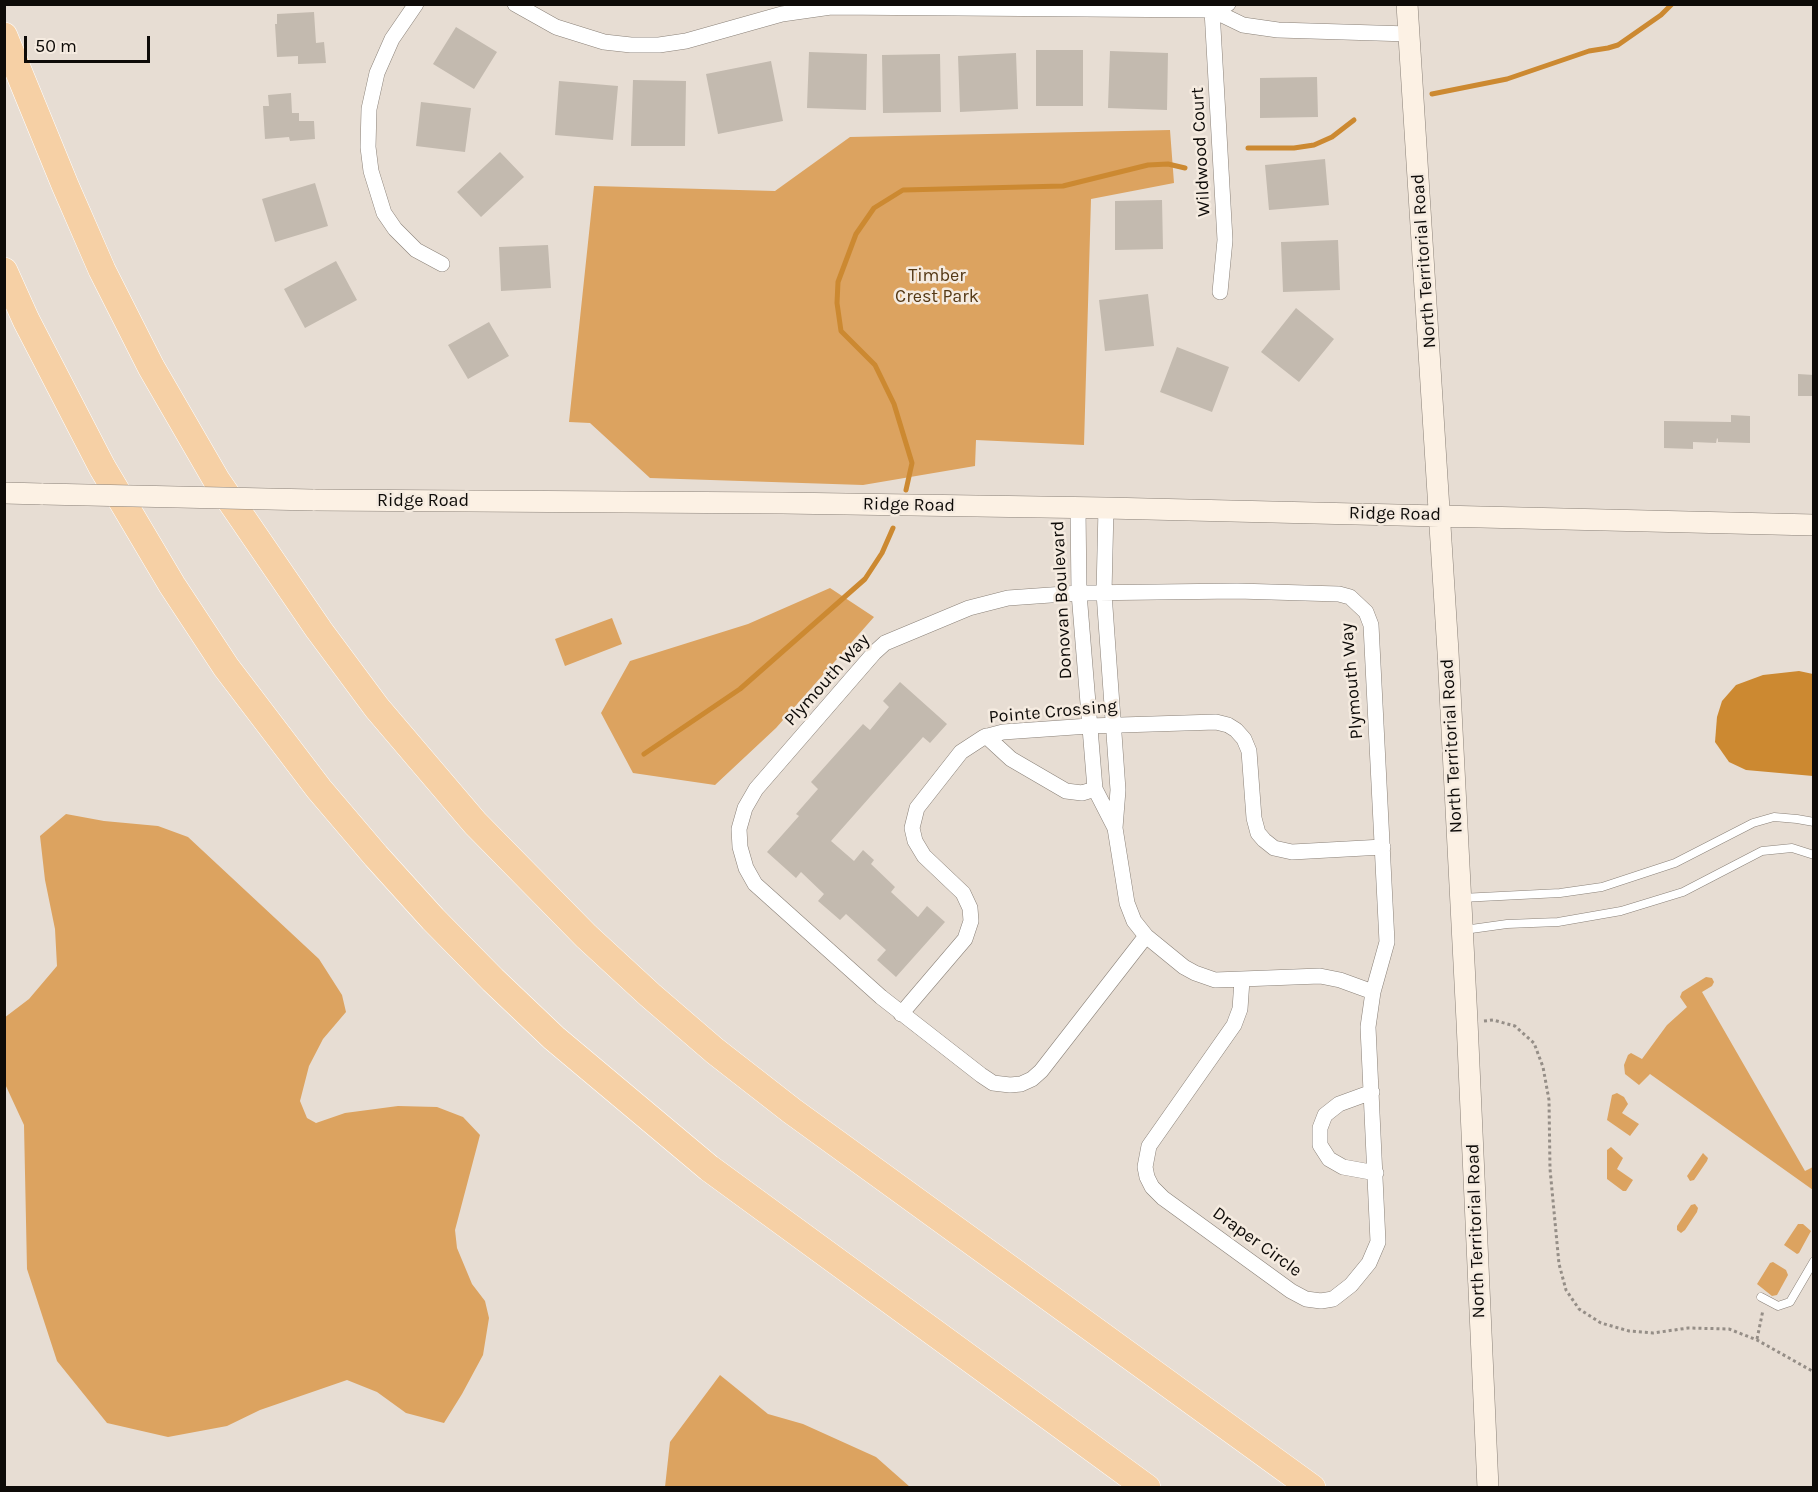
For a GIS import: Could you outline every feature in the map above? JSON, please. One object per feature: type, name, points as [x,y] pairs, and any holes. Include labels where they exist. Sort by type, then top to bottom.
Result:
[{"type":"highway","points":[[4,36],[102,270],[151,367],[217,481],[319,630],[377,708],[475,823],[586,936],[716,1051],[792,1111],[1312,1488]]},
{"type":"highway","points":[[4,271],[26,320],[90,446],[132,520],[226,667],[319,789],[433,919],[554,1038],[709,1168],[1147,1488]]},
{"type":"street","points":[[416,4],[392,39],[377,73],[369,109],[368,147],[373,179],[384,213],[395,229],[416,250],[442,264]]},
{"type":"street","points":[[515,4],[537,18],[574,34],[604,42],[631,45],[659,45],[686,41],[782,14],[831,7],[1212,10],[1228,4]]},
{"type":"street","name":"North Territorial Road","points":[[1407,4],[1461,898],[1488,1488]]},
{"type":"street","points":[[1212,10],[1243,25],[1278,30],[1409,34]]},
{"type":"street","name":"Wildwood Court","points":[[1212,10],[1225,240],[1220,292]]},
{"type":"street","name":"Ridge Road","points":[[4,493],[313,500],[1106,508],[1814,525]]},
{"type":"street","name":"Donovan Boulevard","points":[[1106,508],[1104,593],[1118,790],[1115,828],[1127,903],[1134,921],[1146,936],[1196,974],[1215,980],[1320,976],[1340,980],[1372,992]]},
{"type":"street","name":"Donovan Boulevard","points":[[1078,509],[1079,593],[1095,789],[1115,828]]},
{"type":"street","name":"Plymouth Way","points":[[1146,936],[1041,1071],[1032,1079],[1021,1084],[1000,1085],[987,1079],[901,1014],[755,884],[746,868],[740,848],[739,829],[745,808],[764,780],[885,643],[979,606],[1008,598],[1079,593],[1237,591],[1339,594],[1350,597],[1358,602],[1366,612],[1371,625],[1387,942],[1372,992]]},
{"type":"street","name":"Pointe Crossing","points":[[901,1014],[965,939],[971,921],[970,908],[963,893],[924,856],[915,841],[912,828],[917,808],[961,752],[973,742],[986,736],[1003,732],[1089,726],[1216,723],[1228,725],[1244,739],[1249,751],[1256,827],[1264,840],[1274,848],[1292,852],[1383,847]]},
{"type":"street","points":[[986,736],[1011,759],[1066,791],[1082,793],[1095,789]]},
{"type":"street","name":"Draper Circle","points":[[1242,980],[1240,1009],[1234,1025],[1149,1146],[1145,1167],[1152,1187],[1163,1198],[1291,1291],[1306,1299],[1321,1301],[1333,1299],[1343,1293],[1369,1263],[1375,1253],[1379,1233],[1368,1027],[1372,992]]},
{"type":"street","points":[[1372,1092],[1339,1104],[1325,1115],[1320,1128],[1320,1145],[1329,1159],[1343,1167],[1376,1173]]},
{"type":"lane","points":[[1461,898],[1560,893],[1602,887],[1675,863],[1753,823],[1774,817],[1814,822]]},
{"type":"lane","points":[[1462,930],[1507,924],[1558,922],[1621,911],[1683,892],[1762,851],[1792,848],[1814,855]]},
{"type":"lane","points":[[1761,1296],[1778,1306],[1790,1302],[1814,1261]]},
{"type":"path","points":[[1467,1021],[1493,1020],[1515,1026],[1534,1042],[1543,1067],[1549,1100],[1550,1169],[1559,1264],[1566,1290],[1579,1309],[1601,1323],[1629,1331],[1653,1333],[1688,1328],[1729,1329],[1757,1340],[1814,1372]]},
{"type":"path","points":[[1757,1340],[1762,1311],[1761,1296]]},
{"type":"green space","name":"Timber Crest Park","points":[[1170,130],[1174,183],[1091,199],[1084,445],[976,440],[975,466],[863,485],[650,478],[590,423],[569,422],[594,186],[775,191],[850,137]]},
{"type":"green space","points":[[830,588],[874,617],[776,728],[715,785],[633,773],[601,713],[630,661],[748,624]]},
{"type":"green space","points":[[612,618],[622,644],[565,666],[555,639]]},
{"type":"green space","points":[[66,814],[104,821],[158,826],[188,837],[319,959],[342,995],[346,1012],[323,1039],[309,1066],[300,1101],[307,1118],[316,1123],[345,1113],[398,1106],[437,1107],[463,1117],[480,1135],[455,1230],[457,1248],[472,1284],[485,1301],[489,1318],[483,1355],[444,1423],[406,1413],[377,1392],[347,1380],[260,1410],[227,1426],[168,1437],[107,1423],[57,1361],[27,1269],[24,1125],[5,1084],[4,1018],[29,999],[57,966],[55,929],[45,880],[40,836]]},
{"type":"green space","points":[[1706,977],[1712,978],[1714,982],[1702,992],[1805,1171],[1813,1167],[1813,1190],[1650,1074],[1639,1085],[1625,1074],[1624,1065],[1628,1055],[1631,1053],[1642,1059],[1667,1025],[1687,1007],[1680,997],[1682,992]]},
{"type":"green space","points":[[1617,1093],[1624,1097],[1628,1104],[1622,1113],[1639,1124],[1630,1136],[1607,1120],[1612,1095]]},
{"type":"green space","points":[[1611,1147],[1623,1158],[1617,1169],[1633,1180],[1626,1191],[1607,1179],[1607,1150]]},
{"type":"green space","points":[[1703,1153],[1708,1158],[1707,1161],[1694,1180],[1690,1181],[1687,1176]]},
{"type":"green space","points":[[1695,1204],[1698,1208],[1697,1212],[1681,1233],[1677,1230],[1677,1226],[1691,1205]]},
{"type":"green space","points":[[1798,1224],[1803,1224],[1811,1231],[1797,1254],[1784,1245]]},
{"type":"green space","points":[[1773,1262],[1786,1270],[1788,1275],[1777,1295],[1772,1296],[1757,1284],[1770,1263]]},
{"type":"green space","points":[[720,1375],[768,1414],[803,1424],[876,1457],[910,1487],[665,1487],[670,1442]]},
{"type":"shaded area","points":[[1799,671],[1813,674],[1813,776],[1746,770],[1729,762],[1715,742],[1717,717],[1722,701],[1736,685],[1763,675]]},
{"type":"building","points":[[314,12],[316,43],[324,42],[326,63],[298,64],[298,56],[277,57],[275,24],[277,24],[277,14]]},
{"type":"building","points":[[456,27],[497,52],[474,89],[433,64]]},
{"type":"building","points":[[1036,50],[1083,50],[1083,106],[1036,106]]},
{"type":"building","points":[[1110,51],[1168,53],[1167,110],[1108,108]]},
{"type":"building","points":[[809,52],[867,54],[866,110],[807,108]]},
{"type":"building","points":[[1016,53],[1018,109],[960,112],[958,56]]},
{"type":"building","points":[[940,54],[941,112],[883,113],[882,55]]},
{"type":"building","points":[[771,61],[783,121],[718,134],[706,74]]},
{"type":"building","points":[[1317,77],[1318,117],[1260,118],[1260,78]]},
{"type":"building","points":[[633,80],[686,81],[685,146],[631,146]]},
{"type":"building","points":[[559,81],[618,86],[613,140],[555,135]]},
{"type":"building","points":[[291,93],[292,113],[299,113],[299,121],[314,121],[315,139],[290,141],[289,137],[265,139],[263,106],[269,106],[268,95]]},
{"type":"building","points":[[421,102],[471,108],[465,152],[416,146]]},
{"type":"building","points":[[500,152],[524,177],[481,217],[457,192]]},
{"type":"building","points":[[1325,159],[1329,205],[1269,210],[1265,165]]},
{"type":"building","points":[[315,183],[328,226],[275,242],[262,199]]},
{"type":"building","points":[[1162,200],[1163,249],[1115,250],[1115,201]]},
{"type":"building","points":[[1338,240],[1340,290],[1283,292],[1281,242]]},
{"type":"building","points":[[548,245],[551,288],[501,291],[499,247]]},
{"type":"building","points":[[336,261],[357,300],[305,328],[284,289]]},
{"type":"building","points":[[1148,294],[1154,346],[1105,351],[1099,300]]},
{"type":"building","points":[[1296,308],[1334,339],[1299,382],[1261,352]]},
{"type":"building","points":[[489,322],[509,356],[468,379],[448,345]]},
{"type":"building","points":[[1177,347],[1229,367],[1212,412],[1160,392]]},
{"type":"building","points":[[1798,374],[1814,375],[1814,396],[1798,396]]},
{"type":"building","points":[[1731,415],[1750,416],[1750,443],[1718,442],[1717,438],[1716,443],[1693,442],[1693,449],[1664,448],[1664,421],[1731,422]]},
{"type":"building","points":[[900,682],[947,724],[930,743],[923,737],[831,841],[854,861],[863,850],[874,860],[871,864],[895,887],[891,892],[918,917],[927,906],[945,922],[896,977],[877,960],[886,950],[846,914],[840,920],[818,901],[824,894],[801,872],[796,878],[767,852],[799,816],[796,814],[818,789],[811,782],[863,724],[870,730],[889,707],[883,701]]},
{"type":"waterway","points":[[1432,94],[1507,79],[1589,51],[1618,45],[1661,15],[1672,4]]},
{"type":"waterway","points":[[1248,148],[1294,148],[1314,145],[1332,137],[1354,120]]},
{"type":"waterway","points":[[906,490],[912,463],[894,404],[875,365],[841,331],[837,303],[838,282],[856,234],[874,208],[903,190],[1063,186],[1148,165],[1168,164],[1185,168]]},
{"type":"waterway","points":[[644,754],[740,689],[865,579],[882,553],[893,528]]}]
